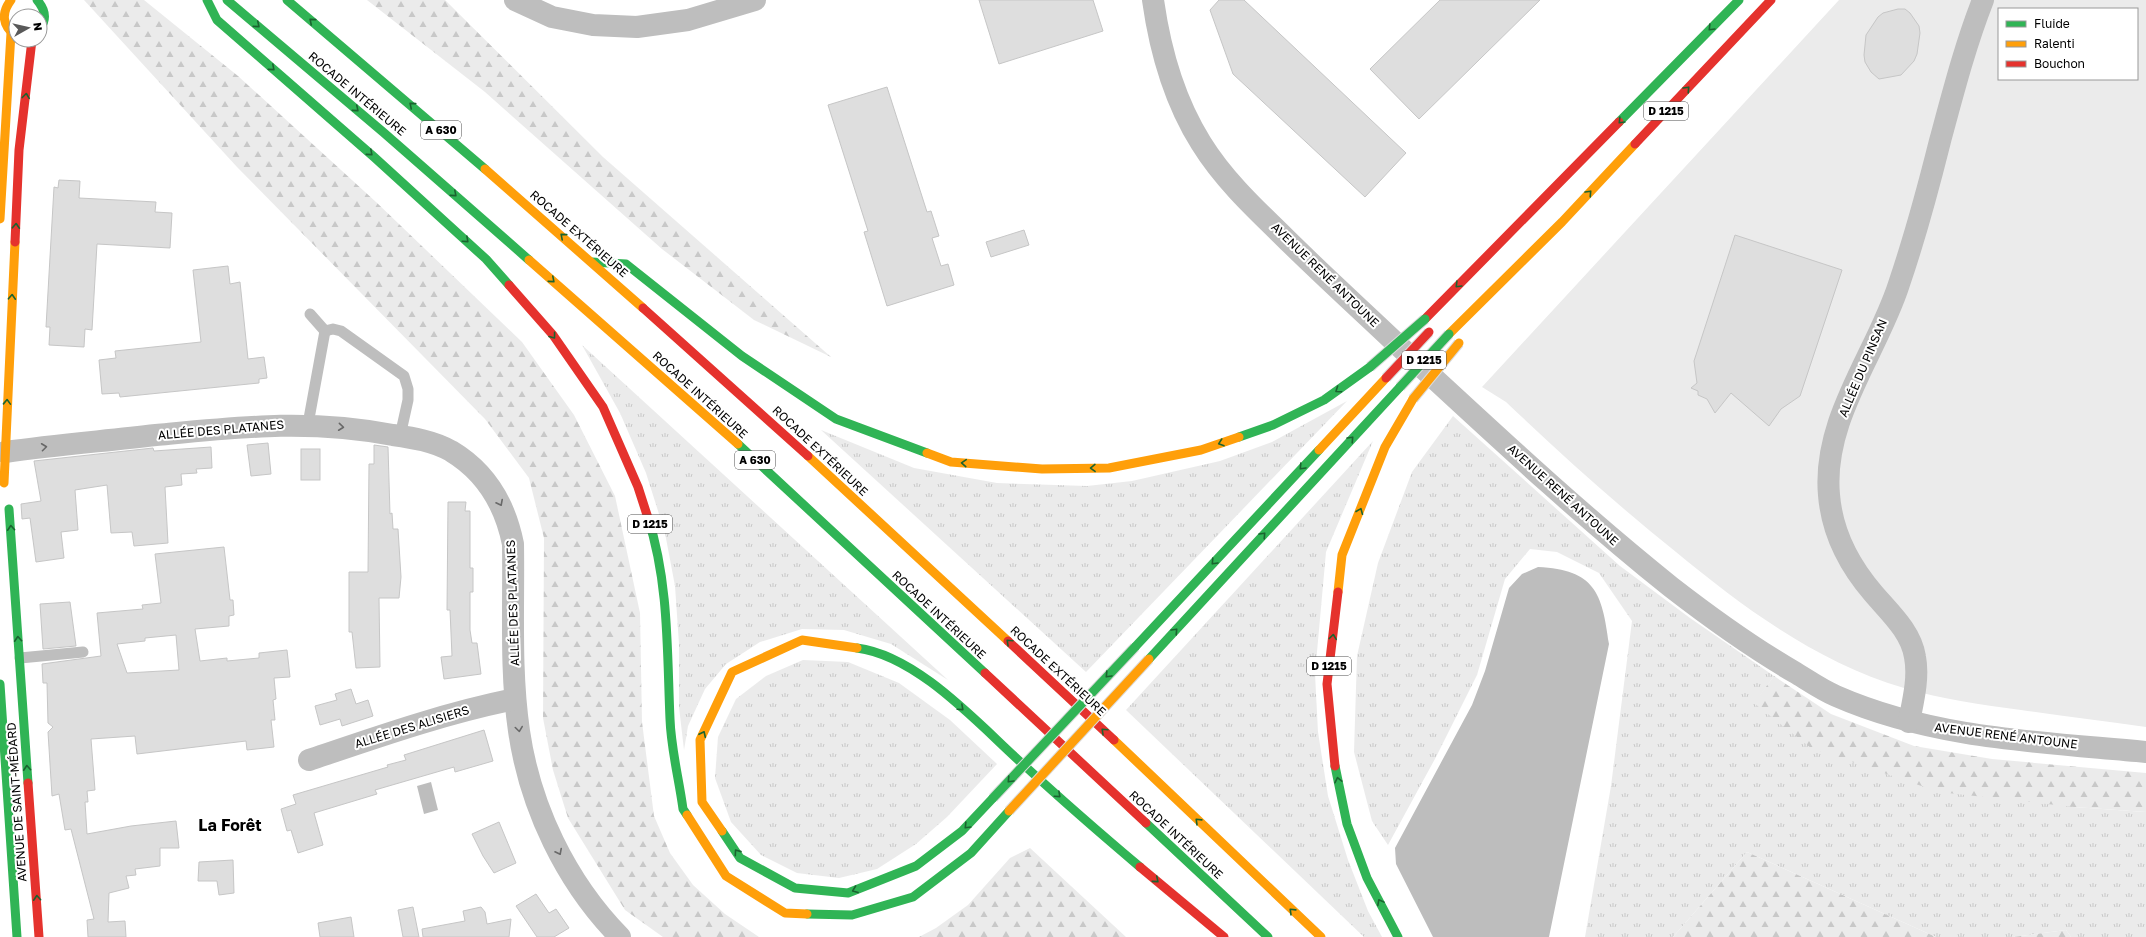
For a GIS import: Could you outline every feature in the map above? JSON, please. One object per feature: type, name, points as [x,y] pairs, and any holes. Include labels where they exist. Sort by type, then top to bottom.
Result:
[{"type":"main road","name":"D 1215","points":[[207,0],[217,20],[374,157],[486,259],[553,335],[603,407],[638,487],[657,545],[667,627],[670,721],[683,809],[726,876],[785,912],[852,916],[913,897],[971,853],[1449,334],[1562,222],[1771,0]]},
{"type":"main road","name":"ROCADE INTÉRIEURE","points":[[227,0],[383,132],[772,474],[1268,937]]},
{"type":"main road","name":"ROCADE EXTÉRIEURE","points":[[287,0],[438,128],[592,262],[794,443],[1112,738],[1321,937]]},
{"type":"main road","name":"D 1215","points":[[1545,198],[1738,0]]},
{"type":"main road","points":[[5,7],[4,23],[8,28]]},
{"type":"main road","points":[[0,219],[12,48]]},
{"type":"main road","points":[[2,482],[5,452],[10,264],[19,150],[31,48]]},
{"type":"main road","points":[[592,262],[626,264],[742,356],[836,419],[950,462],[1042,469],[1109,468],[1201,450],[1273,425],[1324,400],[1370,367],[1425,319],[1545,198]]},
{"type":"main road","points":[[1455,302],[1545,198]]},
{"type":"main road","name":"D 1215","points":[[1490,307],[1562,222]]},
{"type":"main road","points":[[1224,937],[1086,820],[932,682],[902,662],[867,649],[802,640],[732,672],[700,740],[702,802],[740,858],[795,888],[848,893],[916,866],[962,831],[993,798],[1135,647],[1435,326]]},
{"type":"main road","name":"D 1215","points":[[1398,937],[1367,878],[1347,824],[1333,757],[1327,684],[1342,555],[1385,447],[1413,399],[1462,340]]},
{"type":"main road","name":"AVENUE DE SAINT-MÉDARD","points":[[2,482],[12,494],[9,509],[39,937]]},
{"type":"main road","points":[[0,516],[9,509]]},
{"type":"main road","name":"AVENUE DE SAINT-MÉDARD","points":[[0,684],[6,859],[17,937]]},
{"type":"street","points":[[515,0],[552,17],[593,25],[637,27],[688,20],[755,0]]},
{"type":"street","name":"AVENUE RENÉ ANTOUNE","points":[[1154,0],[1157,27],[1174,88],[1201,143],[1238,192],[1314,267],[1525,462],[1629,553],[1722,627],[1756,650],[1832,694],[1908,722],[1953,732],[2146,752]]},
{"type":"street","name":"ALLÉE DU PINSAN","points":[[1908,722],[1917,673],[1915,656],[1910,640],[1893,614],[1853,567],[1834,528],[1828,494],[1828,458],[1841,419],[1898,286],[1925,200],[1967,42],[1984,0]]},
{"type":"street","name":"ALLÉE DES PLATANES","points":[[5,452],[252,425],[308,424],[370,430],[434,443],[464,460],[489,484],[505,512],[513,544],[515,699],[526,765],[535,797],[547,828],[577,884],[620,937]]},
{"type":"street","name":"ALLÉE DES ALISIERS","points":[[310,760],[412,726],[479,706],[515,699]]},
{"type":"lane","points":[[310,314],[325,331]]},
{"type":"lane","points":[[325,331],[333,329],[341,331],[404,376],[408,389],[408,400],[400,436]]},
{"type":"lane","points":[[308,424],[325,331]]},
{"type":"lane","name":"AVENUE DE SAINT-MÉDARD","points":[[12,546],[6,625],[29,937]]},
{"type":"lane","points":[[20,658],[83,652]]},
{"type":"green space","points":[[84,0],[144,0],[238,76],[376,202],[522,342],[574,415],[615,496],[640,613],[642,722],[654,816],[670,853],[693,885],[725,914],[759,937],[663,937],[625,910],[568,818],[553,770],[543,718],[544,538],[529,478],[485,419],[237,167]]},
{"type":"green space","points":[[367,0],[445,0],[603,157],[831,357],[754,320],[662,249],[485,92]]},
{"type":"green space","points":[[1839,0],[2146,0],[2146,727],[1992,706],[1918,692],[1872,677],[1812,649],[1755,613],[1702,573],[1611,498],[1506,402],[1482,387]]},
{"type":"green space","points":[[582,345],[948,680],[891,644],[844,630],[802,629],[760,642],[726,664],[705,689],[688,726],[684,750],[679,707],[679,644],[675,586],[665,533],[646,473],[620,413]]},
{"type":"green space","points":[[1347,401],[1086,672],[821,430],[914,468],[997,483],[1087,486],[1132,481],[1220,461],[1272,442]]},
{"type":"green space","points":[[1453,416],[1620,566],[1690,618],[1774,676],[1755,703],[2074,807],[2146,812],[2146,937],[2071,937],[2066,930],[2013,937],[1936,937],[1747,852],[1673,937],[1585,937],[1611,786],[1632,621],[1599,573],[1557,552],[1530,549],[1505,579],[1477,675],[1436,757],[1388,845],[1372,821],[1354,752],[1357,656],[1378,563],[1412,472]]},
{"type":"green space","points":[[1373,441],[1326,552],[1315,674],[1318,732],[1328,796],[1348,860],[1368,911],[1382,937],[1364,937],[1126,710]]},
{"type":"green space","points":[[803,660],[848,662],[899,683],[950,720],[997,764],[947,817],[916,844],[877,869],[839,878],[797,873],[761,855],[731,822],[715,778],[718,737],[736,699],[766,676]]},
{"type":"green space","points":[[1774,676],[1831,714],[1914,746],[1992,759],[2146,773],[2146,812],[2074,807],[1939,792],[1811,748],[1754,703]]},
{"type":"green space","points":[[1030,848],[1126,937],[919,937],[936,928],[968,905],[1010,858]]},
{"type":"green space","points":[[1747,852],[1936,937],[1673,937]]},
{"type":"green space","points":[[2066,930],[2071,937],[2013,937]]},
{"type":"shaded area","points":[[1538,567],[1557,569],[1572,573],[1584,579],[1592,587],[1603,610],[1609,644],[1549,937],[1433,937],[1396,864],[1395,848],[1472,705],[1485,671],[1509,588],[1522,574]]},
{"type":"shaded area","points":[[431,782],[438,810],[424,814],[417,786]]},
{"type":"building","points":[[979,0],[1093,0],[1103,31],[999,64]]},
{"type":"building","points":[[1219,0],[1244,0],[1406,153],[1365,197],[1233,74],[1210,10]]},
{"type":"building","points":[[1440,0],[1540,0],[1419,119],[1370,69]]},
{"type":"building","points":[[1898,9],[1905,9],[1910,13],[1919,26],[1920,33],[1917,54],[1914,61],[1901,75],[1879,79],[1871,72],[1865,62],[1864,55],[1866,35],[1878,17],[1883,13]]},
{"type":"building","points":[[887,87],[927,212],[931,211],[939,236],[932,238],[941,266],[948,264],[954,285],[887,306],[864,232],[868,231],[828,105]]},
{"type":"building","points":[[59,180],[80,181],[79,198],[156,202],[155,212],[172,213],[170,248],[97,244],[92,330],[85,329],[84,347],[49,345],[50,327],[46,327],[54,187],[58,188]]},
{"type":"building","points":[[1024,230],[1029,245],[991,257],[986,242]]},
{"type":"building","points":[[1735,235],[1842,270],[1800,396],[1781,409],[1769,426],[1731,393],[1715,413],[1707,399],[1698,395],[1698,391],[1691,388],[1697,383],[1694,361]]},
{"type":"building","points":[[228,266],[230,284],[240,282],[248,359],[264,357],[267,378],[259,379],[259,383],[120,397],[119,393],[102,394],[99,360],[116,358],[115,351],[201,342],[193,270]]},
{"type":"building","points":[[268,443],[271,474],[251,476],[247,445]]},
{"type":"building","points":[[374,445],[388,447],[390,514],[392,513],[393,529],[398,529],[401,577],[399,598],[379,598],[380,667],[356,668],[352,632],[349,632],[349,572],[368,572],[369,464],[374,464]]},
{"type":"building","points":[[211,447],[212,468],[196,469],[197,473],[181,474],[182,485],[165,487],[168,543],[134,546],[132,532],[111,533],[107,485],[75,490],[78,530],[61,532],[64,558],[36,562],[30,518],[22,519],[21,504],[41,501],[34,461],[153,448],[154,451]]},
{"type":"building","points":[[301,449],[320,449],[320,480],[301,480]]},
{"type":"building","points":[[448,502],[466,502],[465,511],[470,511],[470,568],[473,568],[473,592],[470,592],[470,630],[472,643],[477,643],[481,674],[444,679],[441,657],[452,656],[450,610],[447,610]]},
{"type":"building","points":[[224,547],[230,600],[233,600],[234,615],[229,616],[229,626],[195,629],[200,661],[227,658],[227,661],[259,658],[259,653],[287,650],[290,677],[274,678],[276,699],[273,700],[275,720],[271,720],[274,747],[247,750],[246,741],[137,754],[135,736],[91,739],[95,790],[87,791],[88,802],[85,802],[87,834],[131,826],[176,821],[179,848],[160,848],[160,866],[135,869],[136,875],[126,876],[129,888],[109,893],[108,922],[125,921],[126,937],[88,937],[87,920],[94,919],[71,829],[65,830],[59,794],[52,796],[48,732],[53,727],[48,723],[47,683],[43,683],[42,664],[101,656],[97,613],[143,609],[142,605],[161,603],[155,554]],"holes":[[[176,635],[179,670],[127,673],[117,644],[145,641],[145,638]]]},
{"type":"building","points":[[70,602],[76,646],[43,649],[40,604]]},
{"type":"building","points":[[351,689],[356,704],[368,700],[373,716],[342,726],[340,719],[320,725],[315,706],[337,700],[335,694]]},
{"type":"building","points":[[484,730],[493,761],[455,772],[454,767],[375,790],[377,794],[314,813],[323,845],[298,853],[291,830],[287,831],[281,809],[296,804],[293,795],[388,767],[387,765],[406,760],[404,755]]},
{"type":"building","points":[[499,822],[516,863],[494,873],[483,856],[472,834]]},
{"type":"building","points":[[233,860],[234,893],[219,895],[217,881],[198,881],[199,862]]},
{"type":"building","points":[[536,894],[549,913],[556,909],[569,928],[554,937],[537,937],[516,906]]},
{"type":"building","points":[[413,907],[419,937],[403,937],[398,910]]},
{"type":"building","points":[[481,907],[485,912],[487,924],[511,919],[509,937],[423,937],[422,929],[465,921],[463,911]]},
{"type":"building","points":[[351,917],[354,937],[320,937],[318,923]]},
{"type":"traffic: fast","points":[[37,0],[42,8]]},
{"type":"traffic: fast","points":[[207,0],[217,20],[374,157],[486,259],[509,285]]},
{"type":"traffic: fast","points":[[227,0],[383,132],[529,260]]},
{"type":"traffic: fast","points":[[287,0],[485,169]]},
{"type":"traffic: fast","points":[[1619,122],[1739,0]]},
{"type":"traffic: fast","points":[[592,262],[626,264],[742,356],[836,419],[927,453]]},
{"type":"traffic: fast","points":[[1370,367],[1425,319]]},
{"type":"traffic: fast","points":[[1400,387],[1449,334]]},
{"type":"traffic: fast","points":[[1239,437],[1273,425],[1324,400],[1370,367]]},
{"type":"traffic: fast","points":[[1149,659],[1400,387]]},
{"type":"traffic: fast","points":[[738,444],[985,673]]},
{"type":"traffic: fast","points":[[1135,647],[1319,450]]},
{"type":"traffic: fast","points":[[9,509],[28,783]]},
{"type":"traffic: fast","points":[[648,518],[660,567],[666,617],[673,753],[683,809],[687,815]]},
{"type":"traffic: fast","points":[[993,798],[1135,647]]},
{"type":"traffic: fast","points":[[857,648],[880,654],[903,664],[926,678],[948,695],[1054,792],[1140,867]]},
{"type":"traffic: fast","points":[[0,684],[17,937]]},
{"type":"traffic: fast","points":[[1335,766],[1347,824],[1367,878],[1398,937]]},
{"type":"traffic: fast","points":[[722,831],[740,858],[795,888],[848,893],[916,866],[962,831],[993,798]]},
{"type":"traffic: fast","points":[[807,914],[852,915],[913,897],[971,853],[1009,811]]},
{"type":"traffic: fast","points":[[1146,823],[1268,937]]},
{"type":"traffic: slow","points":[[8,28],[4,19],[4,14],[11,0]]},
{"type":"traffic: slow","points":[[0,219],[10,48]]},
{"type":"traffic: slow","points":[[1449,334],[1562,222],[1635,144]]},
{"type":"traffic: slow","points":[[485,169],[643,308]]},
{"type":"traffic: slow","points":[[4,483],[15,242]]},
{"type":"traffic: slow","points":[[529,260],[738,444]]},
{"type":"traffic: slow","points":[[1413,399],[1459,343]]},
{"type":"traffic: slow","points":[[1319,450],[1386,378]]},
{"type":"traffic: slow","points":[[1338,592],[1342,555],[1385,447],[1413,399]]},
{"type":"traffic: slow","points":[[927,453],[951,462],[1042,469],[1109,468],[1201,450],[1239,437]]},
{"type":"traffic: slow","points":[[808,456],[1008,641]]},
{"type":"traffic: slow","points":[[722,831],[702,802],[700,740],[732,672],[802,640],[857,648]]},
{"type":"traffic: slow","points":[[1009,811],[1149,659]]},
{"type":"traffic: slow","points":[[1114,740],[1321,937]]},
{"type":"traffic: slow","points":[[687,815],[726,876],[785,913],[807,914]]},
{"type":"traffic: jam","points":[[1635,144],[1771,0]]},
{"type":"traffic: jam","points":[[15,242],[19,150],[31,48]]},
{"type":"traffic: jam","points":[[1425,319],[1619,122]]},
{"type":"traffic: jam","points":[[509,285],[553,335],[603,407],[638,487],[648,518]]},
{"type":"traffic: jam","points":[[643,308],[808,456]]},
{"type":"traffic: jam","points":[[1386,378],[1429,332]]},
{"type":"traffic: jam","points":[[1335,766],[1327,684],[1338,592]]},
{"type":"traffic: jam","points":[[1008,641],[1114,740]]},
{"type":"traffic: jam","points":[[985,673],[1146,823]]},
{"type":"traffic: jam","points":[[28,783],[39,937]]},
{"type":"traffic: jam","points":[[1140,867],[1224,937]]},
{"type":"district","name":"La Forêt","points":[[230,825]]}]
